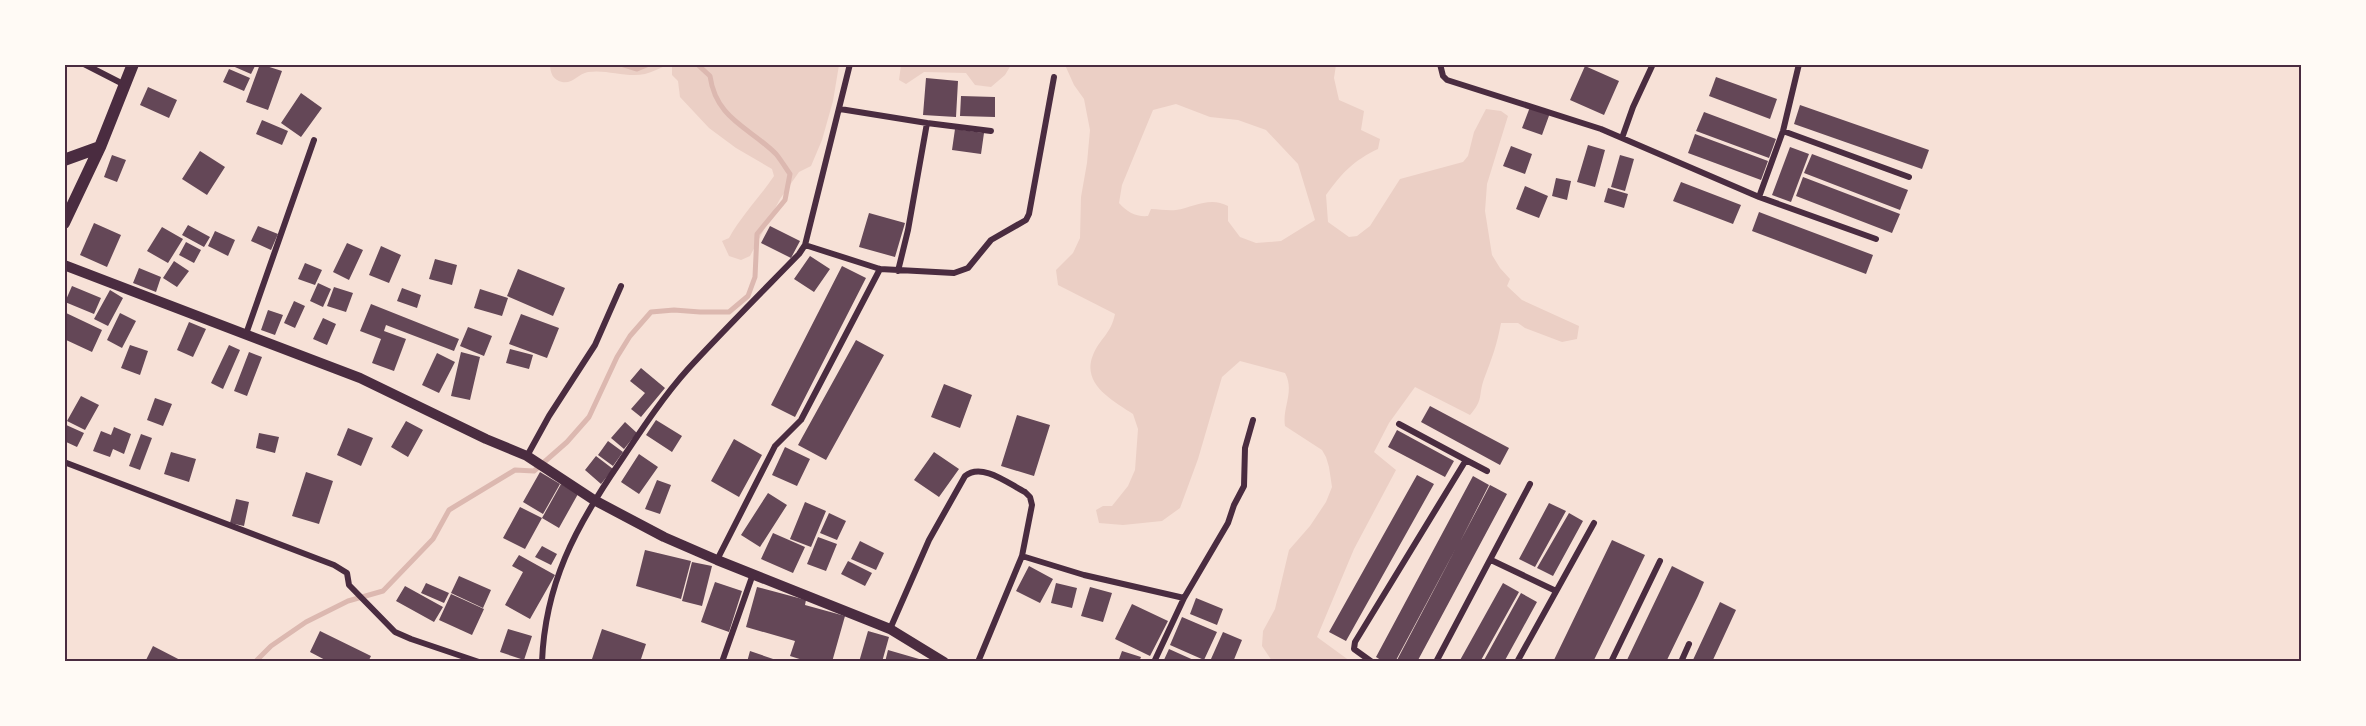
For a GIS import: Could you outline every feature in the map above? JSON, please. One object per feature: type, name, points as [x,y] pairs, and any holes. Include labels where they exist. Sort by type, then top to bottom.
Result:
[{"type":"main road","points":[[64,224],[100,147],[133,64]]},
{"type":"main road","points":[[64,160],[100,147]]},
{"type":"street","points":[[84,64],[125,85]]},
{"type":"street","points":[[542,662],[549,608],[558,572],[568,547],[594,500],[642,428],[686,371],[806,245],[850,64]]},
{"type":"street","points":[[1440,64],[1443,76],[1447,80],[1601,129],[1759,197],[1876,239]]},
{"type":"street","points":[[1622,138],[1633,107],[1653,64]]},
{"type":"street","points":[[1759,197],[1782,131],[1799,64]]},
{"type":"street","points":[[806,245],[880,269],[946,274],[968,268],[991,240],[1028,218],[1054,77]]},
{"type":"street","points":[[840,110],[991,130]]},
{"type":"street","points":[[898,271],[908,230],[927,123]]},
{"type":"street","points":[[1782,131],[1909,177]]},
{"type":"street","points":[[246,334],[314,140]]},
{"type":"street","points":[[64,265],[360,378],[486,439],[527,456],[594,500],[664,537],[717,561],[890,630],[944,662]]},
{"type":"street","points":[[717,561],[775,446],[801,420],[880,269]]},
{"type":"street","points":[[527,456],[549,416],[595,345],[621,286]]},
{"type":"street","points":[[1154,662],[1184,598],[1228,523],[1244,486],[1245,448],[1253,420]]},
{"type":"street","points":[[1399,424],[1487,471]]},
{"type":"street","points":[[1372,662],[1354,649],[1355,642],[1466,460]]},
{"type":"street","points":[[64,462],[334,565],[347,573],[349,585],[395,632],[479,662]]},
{"type":"street","points":[[890,630],[928,540],[965,476],[969,473],[986,472],[1029,495],[1032,505],[1022,556],[978,662]]},
{"type":"street","points":[[1436,662],[1530,484]]},
{"type":"street","points":[[1517,662],[1594,524]]},
{"type":"street","points":[[1022,556],[1084,575],[1184,598]]},
{"type":"street","points":[[1491,560],[1556,591]]},
{"type":"street","points":[[1611,662],[1660,561]]},
{"type":"street","points":[[722,662],[753,574]]},
{"type":"street","points":[[1681,662],[1689,644]]},
{"type":"shaded area","points":[[550,64],[667,65],[638,75],[588,72],[566,82],[554,78]]},
{"type":"shaded area","points":[[672,65],[839,65],[833,101],[822,140],[811,166],[799,172],[780,199],[750,256],[741,260],[729,256],[722,241],[729,238],[774,176],[772,169],[736,148],[709,128],[680,97],[678,81],[672,75]]},
{"type":"shaded area","points":[[901,65],[1011,65],[1005,75],[991,87],[975,85],[966,73],[924,72],[906,84],[899,80]]},
{"type":"shaded area","points":[[1065,65],[1336,65],[1334,78],[1339,100],[1364,111],[1361,130],[1380,139],[1378,149],[1349,168],[1326,195],[1328,222],[1349,237],[1357,236],[1370,226],[1400,179],[1463,162],[1468,156],[1474,132],[1486,109],[1501,111],[1508,116],[1487,184],[1485,211],[1492,255],[1510,279],[1507,286],[1522,300],[1579,326],[1577,339],[1562,342],[1525,328],[1518,323],[1501,323],[1479,401],[1470,415],[1415,387],[1389,423],[1374,452],[1396,470],[1354,549],[1317,637],[1350,661],[1272,661],[1262,646],[1263,631],[1275,609],[1289,550],[1310,526],[1326,502],[1332,487],[1329,467],[1322,450],[1285,426],[1289,386],[1285,373],[1240,361],[1222,377],[1198,459],[1180,508],[1162,521],[1123,525],[1099,523],[1096,510],[1103,506],[1112,506],[1128,486],[1135,470],[1138,429],[1133,414],[1108,397],[1091,375],[1090,365],[1093,355],[1111,326],[1115,314],[1058,285],[1056,270],[1073,253],[1080,238],[1081,197],[1090,130],[1084,99],[1074,85]],"holes":[[[1176,104],[1210,117],[1238,120],[1266,130],[1298,164],[1315,220],[1281,241],[1256,243],[1240,237],[1228,221],[1228,206],[1221,203],[1208,202],[1176,210],[1151,209],[1148,216],[1136,215],[1119,203],[1122,185],[1153,110]]]},
{"type":"building","points":[[228,64],[256,64],[251,74]]},
{"type":"building","points":[[260,64],[282,71],[268,110],[246,102]]},
{"type":"building","points":[[1585,66],[1619,81],[1604,115],[1570,100]]},
{"type":"building","points":[[229,69],[250,78],[244,91],[223,82]]},
{"type":"building","points":[[1716,77],[1777,99],[1770,119],[1709,96]]},
{"type":"building","points":[[926,78],[958,81],[956,117],[923,115]]},
{"type":"building","points":[[148,87],[177,100],[169,118],[140,105]]},
{"type":"building","points":[[301,93],[322,108],[301,137],[281,123]]},
{"type":"building","points":[[961,96],[995,97],[995,117],[960,116]]},
{"type":"building","points":[[1800,105],[1929,150],[1922,169],[1794,124]]},
{"type":"building","points":[[1530,107],[1550,113],[1542,135],[1522,128]]},
{"type":"building","points":[[1704,112],[1776,139],[1769,158],[1696,131]]},
{"type":"building","points":[[262,120],[288,131],[282,145],[256,134]]},
{"type":"building","points":[[955,129],[984,133],[981,154],[952,150]]},
{"type":"building","points":[[1695,134],[1768,161],[1761,180],[1688,153]]},
{"type":"building","points":[[1588,145],[1605,150],[1595,187],[1577,182]]},
{"type":"building","points":[[1511,146],[1532,154],[1525,174],[1503,166]]},
{"type":"building","points":[[1790,147],[1809,154],[1791,202],[1772,195]]},
{"type":"building","points":[[200,151],[225,167],[207,195],[182,179]]},
{"type":"building","points":[[1812,154],[1908,190],[1900,210],[1804,173]]},
{"type":"building","points":[[112,155],[126,160],[117,182],[104,177]]},
{"type":"building","points":[[1620,155],[1634,159],[1625,191],[1611,187]]},
{"type":"building","points":[[1803,177],[1900,214],[1892,233],[1796,196]]},
{"type":"building","points":[[1556,178],[1571,181],[1567,200],[1552,196]]},
{"type":"building","points":[[1681,182],[1741,205],[1733,224],[1673,201]]},
{"type":"building","points":[[1525,186],[1548,196],[1539,218],[1516,209]]},
{"type":"building","points":[[1608,188],[1628,194],[1624,208],[1604,202]]},
{"type":"building","points":[[1759,212],[1873,255],[1866,274],[1752,231]]},
{"type":"building","points":[[869,213],[905,223],[895,257],[859,247]]},
{"type":"building","points":[[94,223],[121,235],[107,267],[80,255]]},
{"type":"building","points":[[188,225],[210,237],[204,247],[182,235]]},
{"type":"building","points":[[258,226],[278,234],[271,250],[251,241]]},
{"type":"building","points":[[770,226],[800,241],[791,258],[761,243]]},
{"type":"building","points":[[162,227],[183,239],[168,263],[147,251]]},
{"type":"building","points":[[215,231],[235,240],[228,256],[208,246]]},
{"type":"building","points":[[186,242],[201,250],[194,263],[179,255]]},
{"type":"building","points":[[347,243],[363,250],[349,280],[333,272]]},
{"type":"building","points":[[381,246],[401,255],[389,283],[369,275]]},
{"type":"building","points":[[810,256],[830,269],[814,292],[794,279]]},
{"type":"building","points":[[435,259],[457,265],[452,285],[429,279]]},
{"type":"building","points":[[174,261],[189,271],[177,287],[163,278]]},
{"type":"building","points":[[305,263],[322,270],[315,285],[298,279]]},
{"type":"building","points":[[842,266],[866,278],[795,417],[771,405]]},
{"type":"building","points":[[139,268],[161,277],[156,292],[133,283]]},
{"type":"building","points":[[518,269],[565,288],[553,316],[507,296]]},
{"type":"building","points":[[318,283],[331,289],[323,307],[310,301]]},
{"type":"building","points":[[72,286],[101,298],[94,314],[65,302]]},
{"type":"building","points":[[334,287],[353,293],[346,312],[327,306]]},
{"type":"building","points":[[402,288],[421,295],[417,308],[397,301]]},
{"type":"building","points":[[480,289],[508,298],[502,316],[474,308]]},
{"type":"building","points":[[110,290],[123,298],[108,326],[94,319]]},
{"type":"building","points":[[294,301],[305,306],[295,328],[284,323]]},
{"type":"building","points":[[371,304],[459,339],[454,351],[386,325],[384,331],[406,339],[394,371],[372,363],[381,339],[360,331]]},
{"type":"building","points":[[268,310],[283,315],[275,335],[261,330]]},
{"type":"building","points":[[64,312],[102,330],[92,352],[64,339]]},
{"type":"building","points":[[120,313],[136,321],[122,348],[107,340]]},
{"type":"building","points":[[521,314],[559,328],[547,358],[509,344]]},
{"type":"building","points":[[323,318],[336,324],[327,345],[313,339]]},
{"type":"building","points":[[189,322],[206,329],[193,357],[177,350]]},
{"type":"building","points":[[468,327],[492,336],[484,356],[460,346]]},
{"type":"building","points":[[856,340],[884,355],[826,460],[798,445]]},
{"type":"building","points":[[130,345],[148,351],[140,375],[121,368]]},
{"type":"building","points":[[229,345],[240,350],[223,389],[211,383]]},
{"type":"building","points":[[510,349],[533,355],[529,369],[506,363]]},
{"type":"building","points":[[249,352],[262,357],[247,396],[234,391]]},
{"type":"building","points":[[461,352],[480,357],[470,400],[451,396]]},
{"type":"building","points":[[437,353],[455,362],[439,393],[422,385]]},
{"type":"building","points":[[641,368],[665,388],[641,417],[631,409],[645,393],[630,381]]},
{"type":"building","points":[[944,384],[972,395],[960,428],[931,417]]},
{"type":"building","points":[[81,396],[99,405],[85,430],[67,421]]},
{"type":"building","points":[[155,398],[172,404],[163,426],[147,420]]},
{"type":"building","points":[[1430,406],[1509,448],[1500,465],[1421,422]]},
{"type":"building","points":[[1017,415],[1050,425],[1034,476],[1001,466]]},
{"type":"building","points":[[656,420],[682,436],[672,452],[646,435]]},
{"type":"building","points":[[406,421],[423,430],[408,457],[391,447]]},
{"type":"building","points":[[625,422],[637,433],[624,449],[611,438]]},
{"type":"building","points":[[64,424],[84,433],[77,447],[64,441]]},
{"type":"building","points":[[114,427],[131,434],[124,454],[113,449],[110,457],[93,451],[101,431],[111,435]]},
{"type":"building","points":[[348,428],[373,438],[361,466],[337,455]]},
{"type":"building","points":[[1397,430],[1454,461],[1445,477],[1388,447]]},
{"type":"building","points":[[259,433],[279,437],[275,453],[256,448]]},
{"type":"building","points":[[141,434],[152,438],[140,470],[129,466]]},
{"type":"building","points":[[734,439],[762,455],[739,497],[711,481]]},
{"type":"building","points":[[608,441],[623,452],[613,466],[598,455]]},
{"type":"building","points":[[785,447],[810,459],[797,486],[772,475]]},
{"type":"building","points":[[171,452],[196,459],[189,482],[164,474]]},
{"type":"building","points":[[934,452],[959,469],[939,497],[914,480]]},
{"type":"building","points":[[639,454],[658,467],[639,494],[621,482]]},
{"type":"building","points":[[596,456],[613,469],[601,484],[585,470]]},
{"type":"building","points":[[306,472],[333,481],[319,524],[292,516]]},
{"type":"building","points":[[540,472],[560,484],[543,514],[523,502]]},
{"type":"building","points":[[1417,475],[1434,484],[1346,641],[1329,632]]},
{"type":"building","points":[[1473,476],[1489,485],[1460,542],[1490,485],[1507,494],[1417,662],[1396,662],[1456,548],[1395,662],[1384,662],[1376,657]]},
{"type":"building","points":[[657,480],[671,485],[660,514],[645,509]]},
{"type":"building","points":[[561,484],[578,494],[559,528],[542,518]]},
{"type":"building","points":[[768,493],[787,505],[760,547],[741,535]]},
{"type":"building","points":[[236,499],[249,502],[244,526],[230,523]]},
{"type":"building","points":[[805,502],[826,511],[811,547],[790,539]]},
{"type":"building","points":[[1549,503],[1566,511],[1535,567],[1519,559]]},
{"type":"building","points":[[520,507],[542,518],[525,549],[503,538]]},
{"type":"building","points":[[829,513],[846,521],[837,540],[820,533]]},
{"type":"building","points":[[1569,513],[1583,521],[1553,576],[1537,568]]},
{"type":"building","points":[[773,533],[805,547],[793,573],[761,559]]},
{"type":"building","points":[[818,537],[837,544],[826,571],[807,564]]},
{"type":"building","points":[[1612,540],[1645,555],[1618,611],[1593,662],[1553,662]]},
{"type":"building","points":[[860,541],[884,553],[876,570],[851,559]]},
{"type":"building","points":[[542,546],[557,554],[551,565],[535,557]]},
{"type":"building","points":[[645,550],[691,561],[681,599],[636,586]]},
{"type":"building","points":[[519,555],[555,575],[530,619],[505,605],[523,572],[512,566]]},
{"type":"building","points":[[848,561],[872,573],[865,586],[841,574]]},
{"type":"building","points":[[692,562],[712,566],[702,606],[682,601]]},
{"type":"building","points":[[1029,566],[1053,579],[1040,603],[1016,591]]},
{"type":"building","points":[[1672,566],[1704,582],[1698,596],[1666,662],[1626,662]]},
{"type":"building","points":[[459,576],[491,590],[483,608],[451,593]]},
{"type":"building","points":[[715,582],[742,591],[729,632],[701,622]]},
{"type":"building","points":[[426,583],[449,593],[444,603],[421,593]]},
{"type":"building","points":[[1056,583],[1077,588],[1072,608],[1051,603]]},
{"type":"building","points":[[1503,583],[1519,592],[1480,662],[1459,662]]},
{"type":"building","points":[[405,586],[443,607],[434,622],[396,601]]},
{"type":"building","points":[[757,587],[806,600],[805,605],[845,616],[832,662],[809,662],[790,656],[795,641],[746,627]]},
{"type":"building","points":[[1090,587],[1112,593],[1103,622],[1081,616]]},
{"type":"building","points":[[1521,593],[1537,602],[1520,633],[1504,662],[1483,662]]},
{"type":"building","points":[[451,594],[484,609],[472,635],[439,620]]},
{"type":"building","points":[[1196,598],[1223,609],[1217,625],[1190,614]]},
{"type":"building","points":[[1720,602],[1736,610],[1712,662],[1692,662]]},
{"type":"building","points":[[1132,604],[1168,621],[1150,656],[1115,639]]},
{"type":"building","points":[[1182,617],[1217,632],[1204,660],[1170,645]]},
{"type":"building","points":[[508,629],[532,636],[524,660],[500,652]]},
{"type":"building","points":[[602,629],[646,644],[640,662],[591,662]]},
{"type":"building","points":[[320,631],[371,656],[368,662],[329,662],[310,652]]},
{"type":"building","points":[[868,631],[889,637],[882,662],[859,662]]},
{"type":"building","points":[[1223,632],[1242,640],[1233,662],[1217,662],[1211,659]]},
{"type":"building","points":[[153,646],[184,662],[145,662]]},
{"type":"building","points":[[1169,649],[1198,662],[1163,662]]},
{"type":"building","points":[[888,650],[926,661],[885,662]]},
{"type":"building","points":[[750,651],[779,661],[779,662],[747,662]]},
{"type":"building","points":[[1122,651],[1141,657],[1139,662],[1118,662]]},
{"type":"waterway","points":[[621,64],[637,69],[649,64]]},
{"type":"waterway","points":[[255,662],[271,646],[306,622],[348,601],[383,591],[433,539],[449,510],[515,470],[534,471],[567,442],[589,417],[617,357],[630,336],[651,312],[674,310],[729,312],[748,296],[755,277],[757,234],[785,200],[790,174],[776,154],[726,112],[713,91],[710,76],[697,64]]}]
